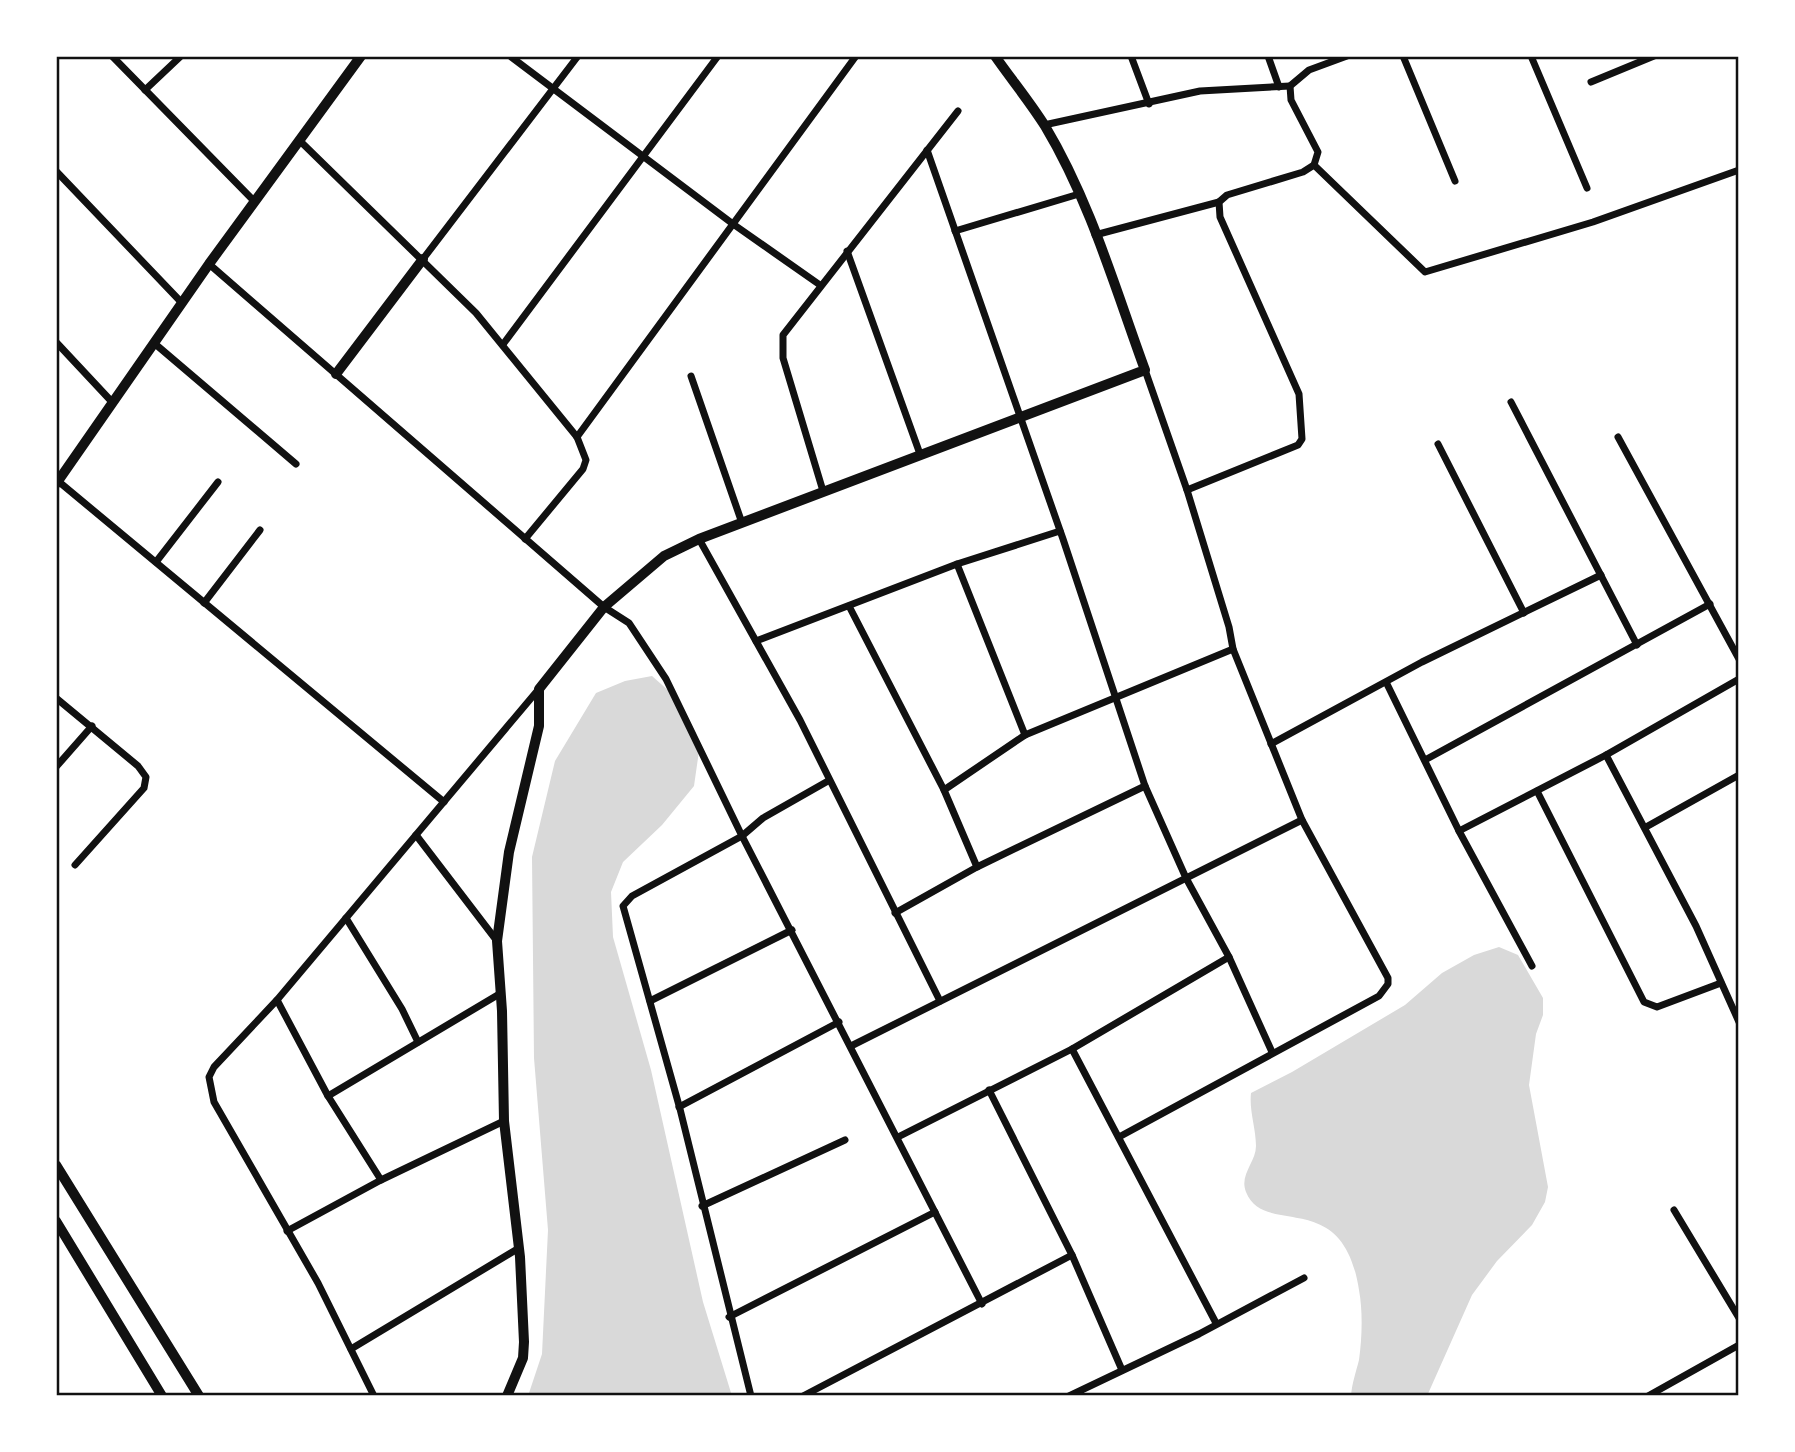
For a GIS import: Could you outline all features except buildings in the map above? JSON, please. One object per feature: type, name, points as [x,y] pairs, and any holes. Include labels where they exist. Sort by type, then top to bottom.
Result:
[{"type":"street","points":[[111,56],[255,202]]},
{"type":"street","points":[[145,90],[181,56]]},
{"type":"street","points":[[361,56],[209,264],[57,482],[444,802]]},
{"type":"street","points":[[510,56],[733,224],[820,285]]},
{"type":"street","points":[[337,374],[578,56]]},
{"type":"street","points":[[504,343],[718,56]]},
{"type":"street","points":[[577,437],[856,56]]},
{"type":"street","points":[[995,56],[1044,125],[1079,194],[1187,490],[1229,627],[1233,649],[1270,744],[1302,820],[1388,978],[1388,984],[1379,996],[1119,1137]]},
{"type":"street","points":[[1131,56],[1149,104]]},
{"type":"street","points":[[1268,56],[1279,87]]},
{"type":"street","points":[[1044,125],[1200,91],[1290,86],[1308,70],[1347,56]]},
{"type":"street","points":[[1403,56],[1455,181]]},
{"type":"street","points":[[1531,56],[1587,188]]},
{"type":"street","points":[[1591,82],[1654,56]]},
{"type":"street","points":[[1095,235],[1219,202],[1227,195],[1303,172],[1314,165],[1318,152],[1291,100],[1290,86]]},
{"type":"street","points":[[823,491],[783,358],[781,342],[786,328],[958,111]]},
{"type":"street","points":[[299,141],[423,259],[504,343],[577,437],[586,460],[583,469],[525,539]]},
{"type":"street","points":[[927,150],[1060,531],[1145,786],[1186,878],[1229,957],[1272,1052]]},
{"type":"street","points":[[1314,165],[1424,272],[1593,222],[1739,170]]},
{"type":"street","points":[[56,171],[182,303]]},
{"type":"street","points":[[955,231],[1079,194]]},
{"type":"street","points":[[1187,490],[1298,445],[1304,432],[1299,394],[1220,217],[1219,202]]},
{"type":"street","points":[[847,251],[920,454]]},
{"type":"street","points":[[209,264],[604,607],[629,624],[655,659],[742,836],[982,1304]]},
{"type":"street","points":[[56,342],[113,403]]},
{"type":"street","points":[[154,343],[296,464]]},
{"type":"street","points":[[374,1396],[288,1231],[214,1102],[209,1077],[214,1067],[277,1000],[539,689],[604,607],[664,556],[699,539],[823,491],[1145,370]]},
{"type":"street","points":[[691,376],[742,523]]},
{"type":"street","points":[[1511,402],[1637,645]]},
{"type":"street","points":[[1618,437],[1739,659]]},
{"type":"street","points":[[1438,444],[1524,613]]},
{"type":"street","points":[[156,562],[218,482]]},
{"type":"street","points":[[204,603],[260,530]]},
{"type":"street","points":[[756,641],[957,564],[1060,531]]},
{"type":"street","points":[[699,539],[756,641],[940,1001]]},
{"type":"street","points":[[957,564],[1025,735]]},
{"type":"street","points":[[1270,744],[1387,684],[1422,662],[1601,575]]},
{"type":"street","points":[[1424,760],[1710,604]]},
{"type":"street","points":[[849,606],[944,790],[977,867]]},
{"type":"street","points":[[944,790],[1025,735],[1233,649]]},
{"type":"street","points":[[1459,831],[1606,755],[1739,679]]},
{"type":"street","points":[[1387,684],[1459,831],[1532,966]]},
{"type":"street","points":[[507,1396],[523,1358],[524,1342],[519,1248],[504,1121],[501,993],[496,941],[509,852],[539,726],[539,689]]},
{"type":"street","points":[[56,698],[143,771],[146,783],[75,865]]},
{"type":"street","points":[[56,768],[92,726]]},
{"type":"street","points":[[1606,755],[1646,827],[1739,1022]]},
{"type":"street","points":[[1646,827],[1739,775]]},
{"type":"street","points":[[751,1396],[729,1317],[679,1107],[623,913],[626,900],[742,836],[763,818],[828,780]]},
{"type":"street","points":[[895,913],[977,867],[1145,786]]},
{"type":"street","points":[[1537,791],[1644,1002],[1657,1007],[1721,983]]},
{"type":"street","points":[[851,1046],[1302,820]]},
{"type":"street","points":[[416,835],[496,941]]},
{"type":"street","points":[[346,918],[402,1009],[418,1042]]},
{"type":"street","points":[[650,1002],[792,930]]},
{"type":"street","points":[[898,1137],[1072,1049],[1229,957]]},
{"type":"street","points":[[328,1096],[501,993]]},
{"type":"street","points":[[277,1000],[328,1096],[381,1180]]},
{"type":"street","points":[[679,1107],[839,1022]]},
{"type":"street","points":[[1072,1049],[1216,1323]]},
{"type":"street","points":[[989,1090],[1072,1255],[1122,1370]]},
{"type":"street","points":[[288,1231],[381,1180],[504,1121]]},
{"type":"street","points":[[702,1206],[845,1140]]},
{"type":"street","points":[[56,1165],[199,1396]]},
{"type":"street","points":[[1674,1210],[1739,1318]]},
{"type":"street","points":[[729,1317],[935,1212]]},
{"type":"street","points":[[56,1220],[162,1396]]},
{"type":"street","points":[[351,1349],[519,1248]]},
{"type":"street","points":[[803,1396],[1072,1255]]},
{"type":"street","points":[[1069,1396],[1304,1278]]},
{"type":"street","points":[[1650,1396],[1739,1345]]},
{"type":"shaded area","points":[[652,676],[670,692],[699,751],[694,786],[662,825],[623,862],[611,892],[613,937],[651,1070],[703,1302],[732,1396],[528,1396],[542,1354],[548,1230],[534,1058],[532,857],[555,761],[596,693],[625,681]]},
{"type":"shaded area","points":[[1499,947],[1518,955],[1543,998],[1543,1015],[1536,1034],[1529,1085],[1548,1187],[1545,1202],[1532,1225],[1497,1261],[1472,1295],[1427,1396],[1351,1396],[1359,1360],[1362,1325],[1359,1290],[1350,1258],[1337,1237],[1321,1225],[1269,1212],[1256,1205],[1246,1192],[1246,1174],[1256,1146],[1251,1093],[1292,1072],[1405,1005],[1442,973],[1474,955]]}]
